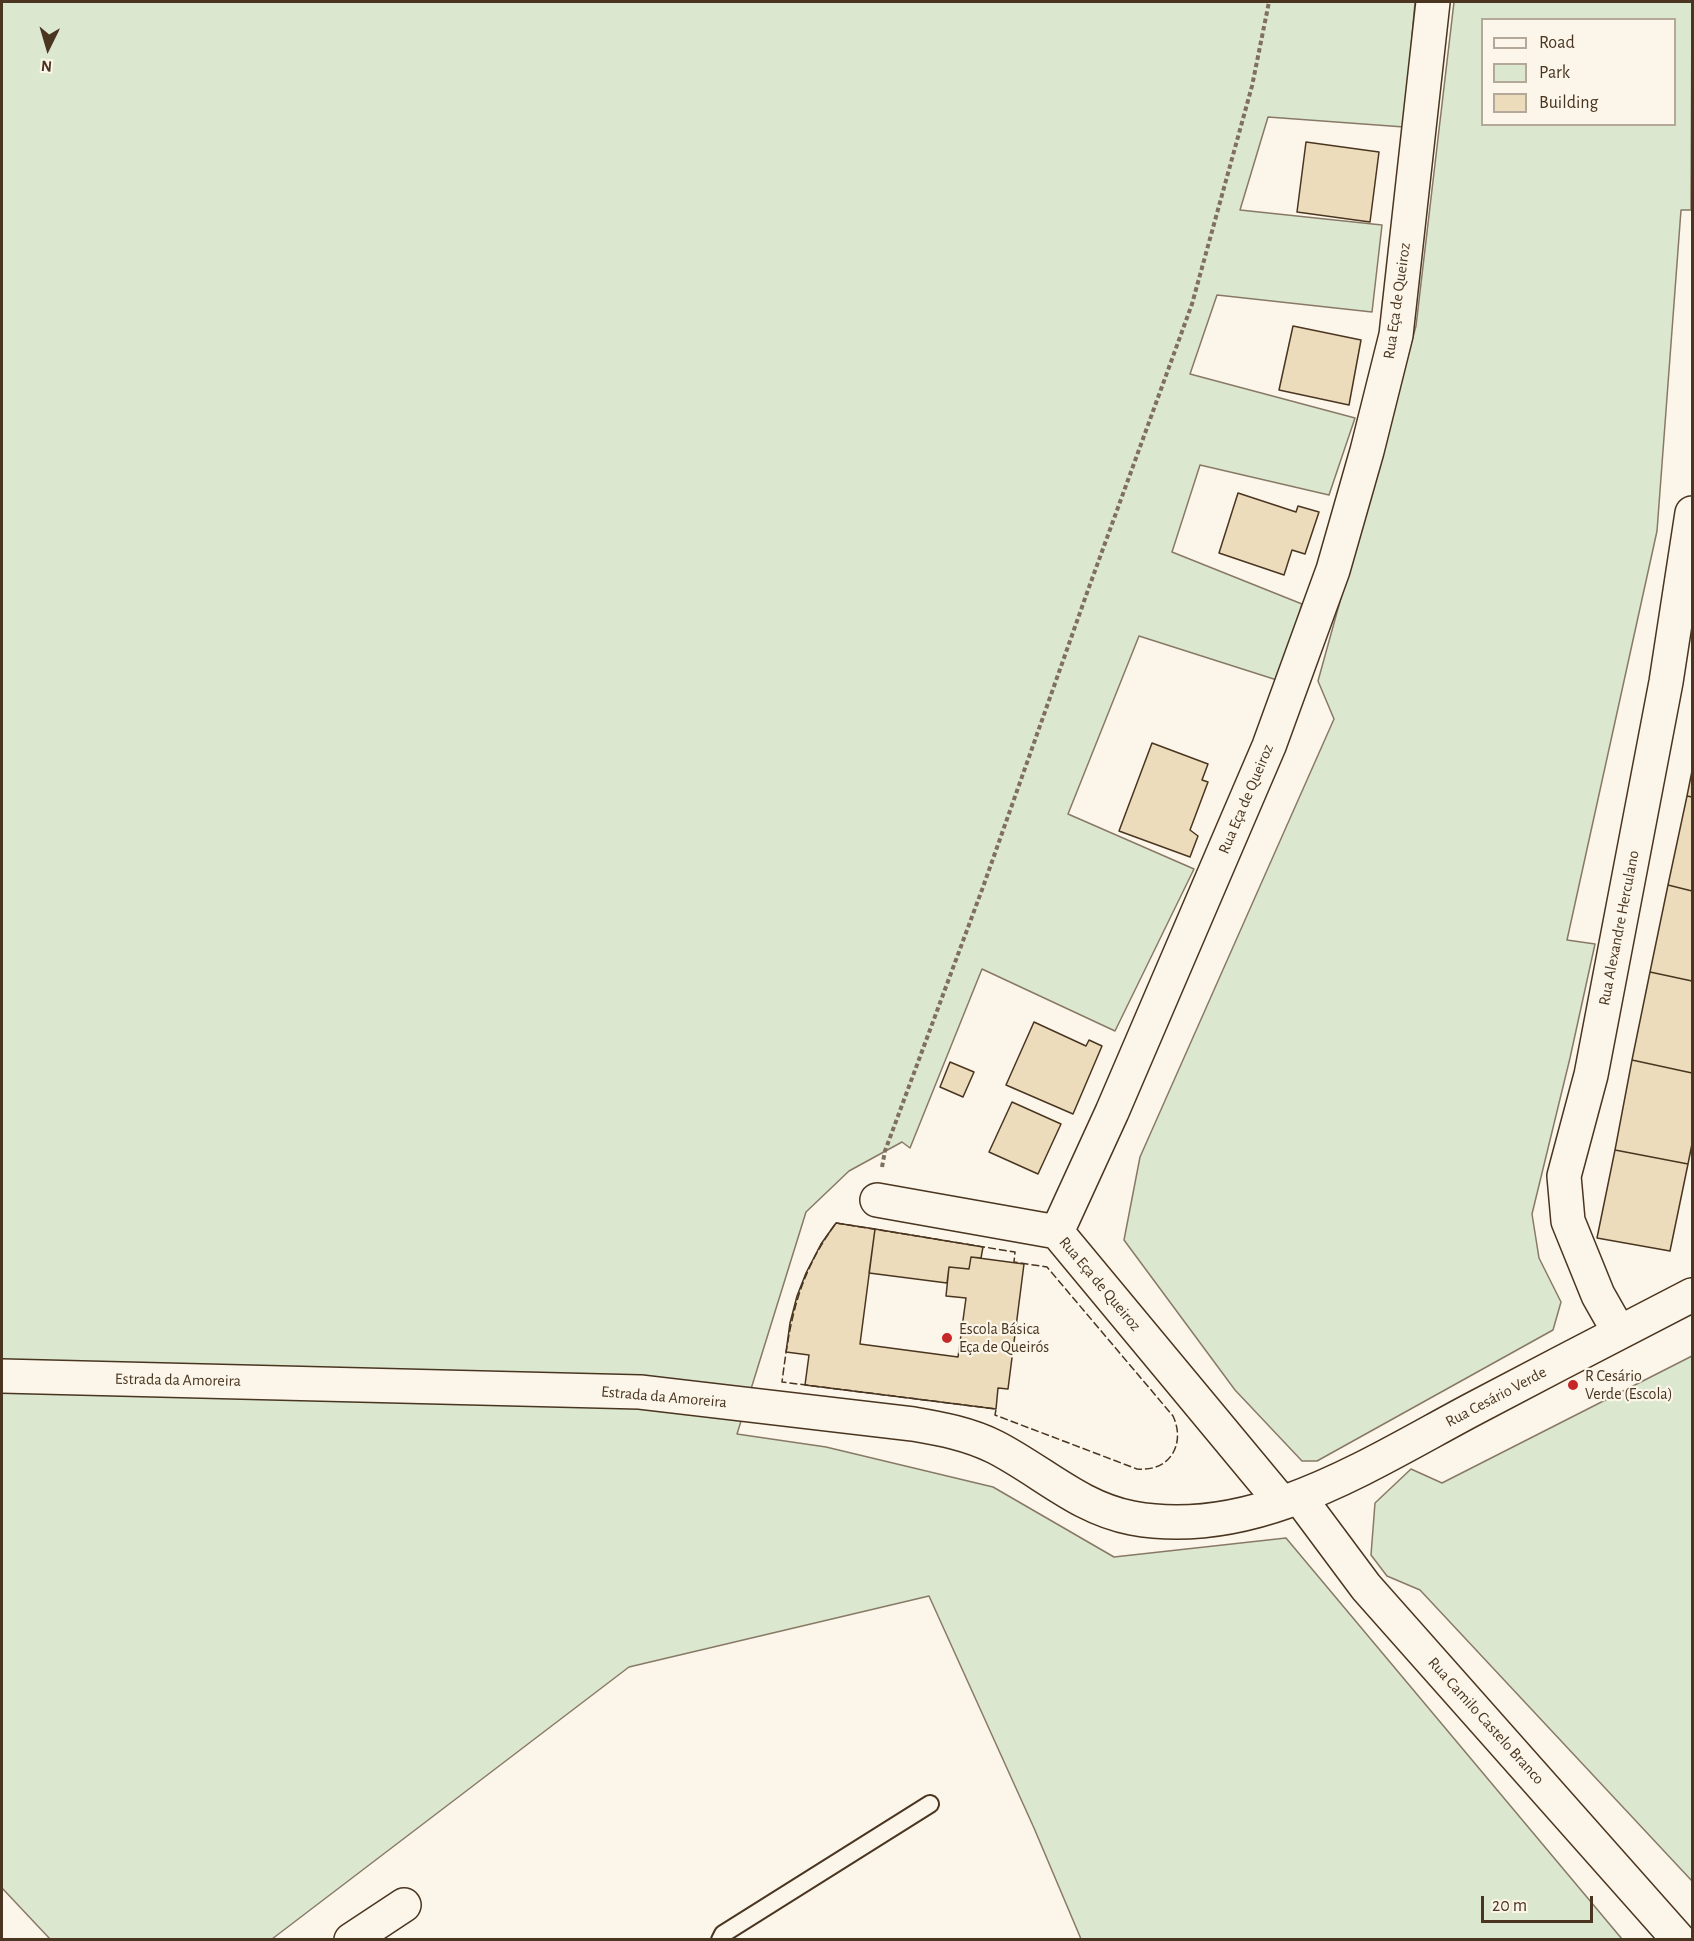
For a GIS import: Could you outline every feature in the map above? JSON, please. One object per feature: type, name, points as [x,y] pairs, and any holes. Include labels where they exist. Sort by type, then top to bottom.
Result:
[{"type":"street","name":"Rua Eça de Queiroz","points":[[1290,1500],[1057,1233],[1112,1112],[1269,746],[1333,570],[1367,451],[1396,335],[1433,2]]},
{"type":"street","name":"Rua Alexandre Herculano","points":[[1619,1332],[1598,1295],[1569,1221],[1564,1176],[1593,1063],[1666,682],[1692,513]]},
{"type":"street","points":[[877,1200],[1057,1233]]},
{"type":"street","name":"Rua Cesário Verde","points":[[1290,1500],[1349,1475],[1692,1295]]},
{"type":"street","name":"Estrada da Amoreira","points":[[2,1376],[640,1392],[947,1430],[998,1448],[1096,1507],[1132,1518],[1162,1521],[1216,1519],[1245,1514],[1290,1500]]},
{"type":"street","name":"Rua Camilo Castelo Branco","points":[[1290,1500],[1334,1546],[1366,1587],[1679,1940]]},
{"type":"street","points":[[351,1940],[404,1905]]},
{"type":"lane","points":[[720,1940],[723,1934],[930,1804]]},
{"type":"path","points":[[877,1200],[885,1151],[983,886],[1192,304],[1252,86],[1269,2]]},
{"type":"green space","points":[[2,2],[1415,2],[1404,127],[1268,117],[1240,210],[1382,225],[1372,312],[1217,295],[1190,374],[1355,418],[1329,495],[1200,465],[1172,552],[1302,604],[1280,681],[1139,636],[1068,814],[1194,869],[1115,1031],[982,969],[910,1148],[902,1142],[849,1171],[806,1212],[737,1434],[826,1447],[993,1487],[1114,1557],[1286,1538],[1622,1939],[1081,1939],[1034,1828],[929,1596],[629,1667],[272,1939],[50,1939],[2,1888]]},
{"type":"green space","points":[[1454,2],[1692,2],[1691,210],[1681,210],[1657,531],[1567,940],[1595,944],[1532,1214],[1539,1258],[1561,1302],[1553,1330],[1317,1461],[1302,1461],[1235,1390],[1124,1240],[1140,1157],[1334,719],[1318,681],[1416,326]]},
{"type":"green space","points":[[1692,1356],[1692,1881],[1420,1590],[1387,1576],[1371,1555],[1375,1503],[1411,1469],[1442,1483]]},
{"type":"building","points":[[1306,142],[1379,152],[1370,222],[1297,212]]},
{"type":"building","points":[[1293,326],[1361,340],[1349,405],[1279,390]]},
{"type":"building","points":[[1238,493],[1296,512],[1298,506],[1319,512],[1305,554],[1292,550],[1284,575],[1219,553]]},
{"type":"building","points":[[1152,743],[1208,764],[1202,780],[1208,782],[1190,830],[1198,836],[1190,857],[1119,831]]},
{"type":"building","points":[[1692,771],[1692,797],[1687,796]]},
{"type":"building","points":[[1687,796],[1692,797],[1692,891],[1668,885]]},
{"type":"building","points":[[1668,885],[1692,891],[1692,981],[1650,972]]},
{"type":"building","points":[[1650,972],[1692,981],[1692,1073],[1632,1060]]},
{"type":"building","points":[[1034,1022],[1086,1046],[1089,1040],[1102,1046],[1073,1114],[1006,1085]]},
{"type":"building","points":[[1632,1060],[1692,1073],[1692,1144],[1688,1164],[1615,1150]]},
{"type":"building","points":[[950,1062],[974,1072],[963,1097],[940,1087]]},
{"type":"building","points":[[1012,1102],[1061,1124],[1038,1174],[989,1152]]},
{"type":"building","points":[[1615,1150],[1688,1164],[1670,1251],[1597,1238]]},
{"type":"building","points":[[836,1223],[875,1229],[860,1344],[958,1357],[966,1298],[946,1296],[949,1267],[969,1269],[971,1257],[1024,1264],[1008,1389],[998,1388],[996,1409],[805,1385],[809,1355],[786,1352],[790,1323],[806,1273],[821,1244]]},
{"type":"building","points":[[875,1229],[983,1247],[981,1258],[971,1257],[969,1269],[949,1267],[947,1283],[869,1273]]},
{"type":"fence","points":[[836,1223],[1015,1252],[1014,1262],[1047,1267],[1173,1416],[1178,1437],[1172,1454],[1158,1466],[1137,1469],[995,1415],[996,1409],[782,1382],[788,1338],[804,1280],[823,1242],[836,1223]]},
{"type":"place","name":"Escola Básica Eça de Queirós","points":[[947,1338]]},
{"type":"place","name":"R Cesário Verde (Escola)","points":[[1573,1385]]}]
